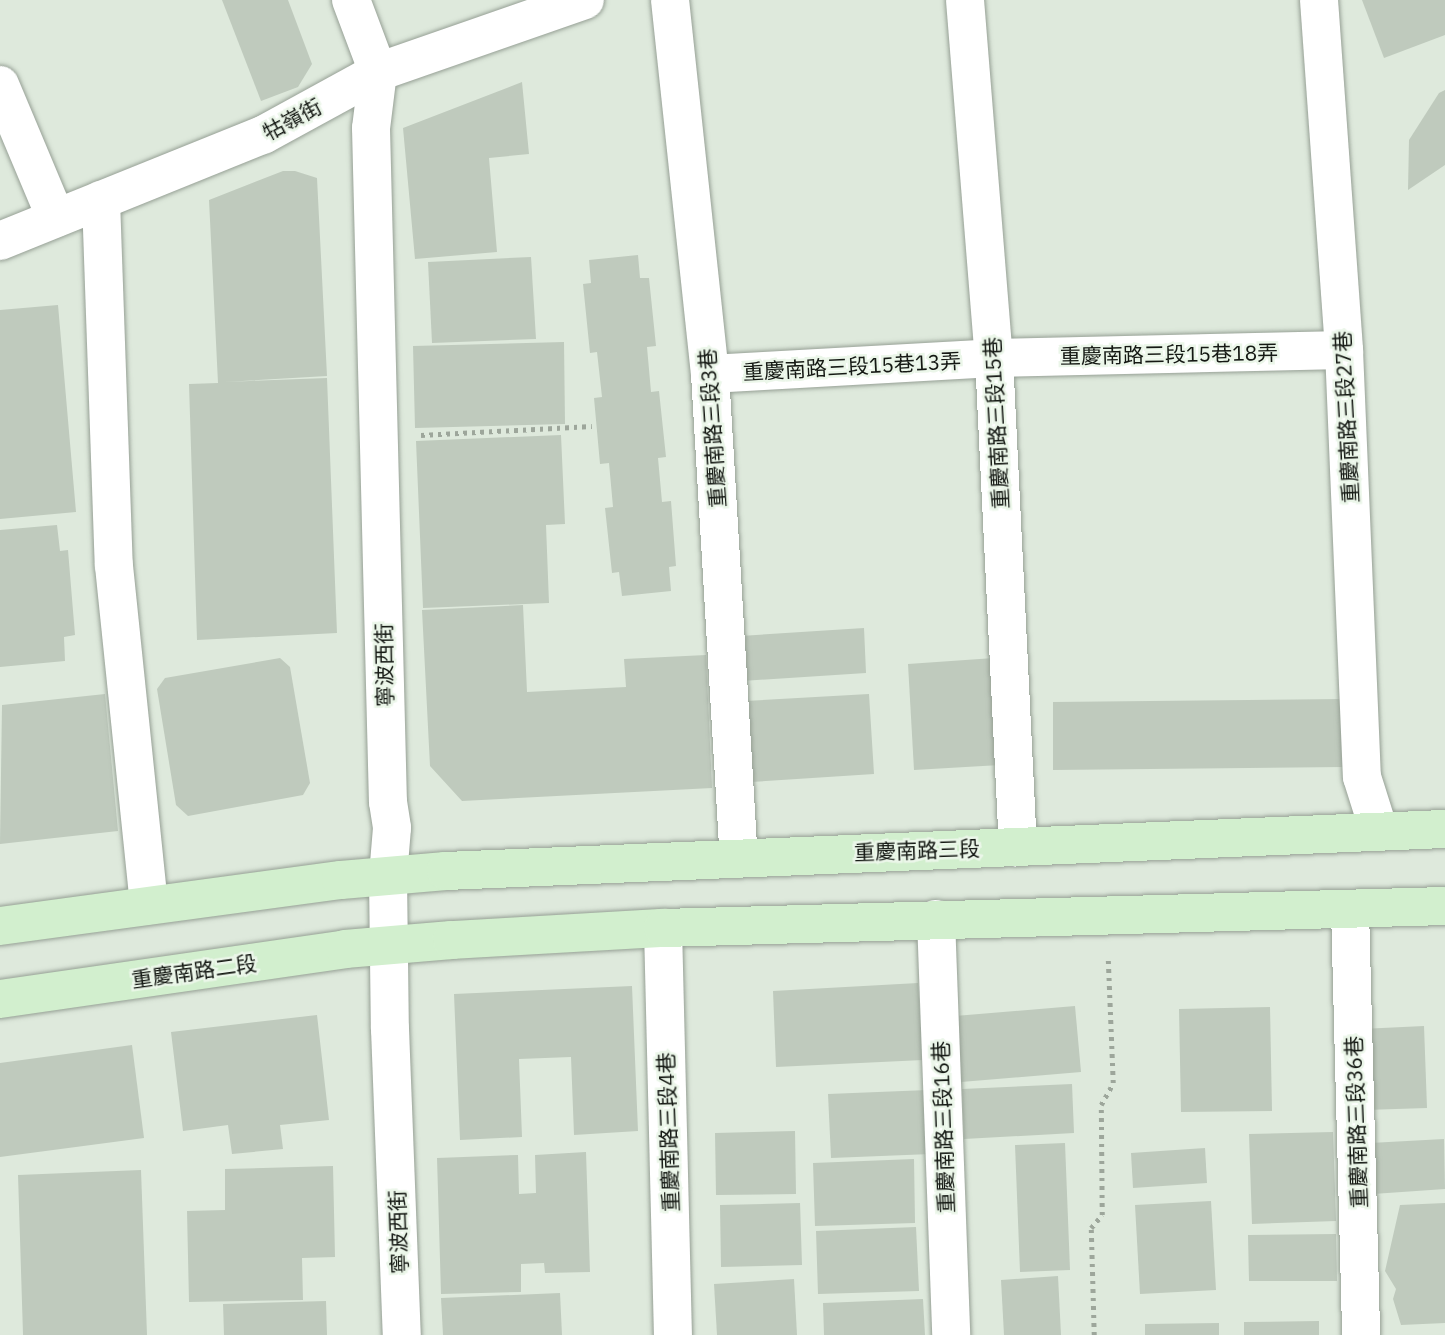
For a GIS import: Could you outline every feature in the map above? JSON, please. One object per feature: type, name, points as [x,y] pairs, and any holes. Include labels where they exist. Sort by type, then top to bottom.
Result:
[{"type":"main road","name":"重慶南路三段","points":[[388,876],[739,857],[1445,829]]},
{"type":"main road","points":[[0,926],[388,876]]},
{"type":"main road","points":[[389,945],[663,928],[1445,905]]},
{"type":"main road","name":"重慶南路二段","points":[[0,999],[389,945]]},
{"type":"street","name":"寧波西街","points":[[351,0],[378,72],[371,128],[388,802],[391,828],[388,876],[389,945],[402,1335]]},
{"type":"street","name":"牯嶺街","points":[[0,241],[264,135],[378,72],[584,0]]},
{"type":"street","name":"重慶南路三段3巷","points":[[670,0],[710,374],[739,857]]},
{"type":"street","name":"重慶南路三段15巷","points":[[965,0],[994,358],[1018,846]]},
{"type":"street","name":"重慶南路三段27巷","points":[[1319,0],[1344,350],[1362,777],[1379,831]]},
{"type":"street","points":[[0,85],[55,218]]},
{"type":"street","points":[[101,200],[114,566],[149,905]]},
{"type":"street","name":"重慶南路三段15巷18弄","points":[[994,358],[1344,350]]},
{"type":"street","name":"重慶南路三段15巷13弄","points":[[710,374],[994,358]]},
{"type":"street","name":"重慶南路三段36巷","points":[[1350,909],[1361,1335]]},
{"type":"street","name":"重慶南路三段16巷","points":[[936,919],[951,1335]]},
{"type":"street","name":"重慶南路三段4巷","points":[[663,928],[673,1335]]},
{"type":"path","points":[[379,437],[592,426]]},
{"type":"path","points":[[1094,1335],[1091,1228],[1102,1215],[1101,1105],[1113,1083],[1106,917]]},
{"type":"building","points":[[222,0],[288,0],[312,64],[298,87],[261,101]]},
{"type":"building","points":[[1362,0],[1445,0],[1445,35],[1384,58]]},
{"type":"building","points":[[522,82],[529,154],[489,158],[497,252],[415,259],[403,128]]},
{"type":"building","points":[[1445,90],[1445,165],[1408,190],[1409,140],[1439,93]]},
{"type":"building","points":[[283,171],[295,171],[317,178],[327,376],[224,382],[327,378],[337,633],[197,640],[189,384],[218,383],[209,200]]},
{"type":"building","points":[[638,255],[640,278],[649,278],[656,346],[647,347],[651,392],[659,391],[666,457],[658,458],[662,502],[671,501],[676,566],[669,567],[671,591],[622,596],[619,572],[612,573],[605,508],[613,507],[609,463],[600,464],[594,398],[602,397],[597,352],[590,353],[583,284],[591,283],[589,260]]},
{"type":"building","points":[[531,257],[536,339],[432,343],[428,262]]},
{"type":"building","points":[[58,305],[76,512],[0,519],[0,310]]},
{"type":"building","points":[[564,342],[565,424],[415,428],[413,346]]},
{"type":"building","points":[[561,435],[565,524],[546,525],[549,603],[423,608],[416,441]]},
{"type":"building","points":[[57,525],[60,551],[68,550],[75,635],[64,637],[65,661],[0,667],[0,530]]},
{"type":"building","points":[[523,605],[527,692],[626,687],[624,659],[706,655],[712,788],[462,801],[430,766],[422,610]]},
{"type":"building","points":[[864,628],[866,673],[742,681],[740,636]]},
{"type":"building","points":[[280,658],[290,667],[310,783],[303,795],[188,816],[176,805],[157,689],[165,678]]},
{"type":"building","points":[[994,658],[1000,765],[914,770],[908,664]]},
{"type":"building","points":[[105,694],[118,831],[0,844],[2,705]]},
{"type":"building","points":[[869,694],[874,774],[751,782],[746,701]]},
{"type":"building","points":[[1343,699],[1343,767],[1053,770],[1053,702]]},
{"type":"building","points":[[918,983],[923,1060],[776,1067],[773,991]]},
{"type":"building","points":[[632,986],[638,1131],[574,1135],[571,1057],[519,1059],[522,1137],[460,1140],[454,994]]},
{"type":"building","points":[[1075,1006],[1081,1072],[961,1082],[955,1016]]},
{"type":"building","points":[[1270,1007],[1272,1111],[1181,1112],[1179,1009]]},
{"type":"building","points":[[317,1015],[329,1120],[280,1125],[283,1149],[232,1154],[228,1125],[183,1131],[171,1032]]},
{"type":"building","points":[[1424,1026],[1427,1108],[1365,1110],[1361,1029]]},
{"type":"building","points":[[132,1045],[144,1138],[0,1157],[0,1063]]},
{"type":"building","points":[[1072,1084],[1074,1133],[964,1139],[962,1089]]},
{"type":"building","points":[[928,1090],[931,1154],[831,1158],[828,1094]]},
{"type":"building","points":[[795,1131],[796,1194],[716,1195],[715,1133]]},
{"type":"building","points":[[1333,1132],[1336,1221],[1252,1224],[1249,1134]]},
{"type":"building","points":[[1444,1139],[1445,1189],[1373,1194],[1370,1143]]},
{"type":"building","points":[[1065,1143],[1070,1270],[1020,1272],[1015,1145]]},
{"type":"building","points":[[1205,1148],[1207,1183],[1133,1188],[1131,1153]]},
{"type":"building","points":[[586,1152],[590,1272],[545,1273],[544,1263],[521,1264],[521,1292],[441,1294],[437,1158],[518,1155],[519,1194],[536,1193],[535,1155]]},
{"type":"building","points":[[914,1159],[915,1223],[815,1226],[813,1163]]},
{"type":"building","points":[[333,1166],[335,1257],[302,1258],[303,1300],[189,1302],[187,1211],[225,1210],[225,1169]]},
{"type":"building","points":[[141,1170],[147,1335],[23,1335],[18,1175]]},
{"type":"building","points":[[1211,1201],[1216,1290],[1140,1294],[1135,1205]]},
{"type":"building","points":[[800,1203],[802,1265],[721,1267],[720,1205]]},
{"type":"building","points":[[1445,1203],[1445,1323],[1401,1325],[1393,1299],[1396,1289],[1385,1271],[1400,1205]]},
{"type":"building","points":[[916,1227],[919,1291],[818,1294],[816,1231]]},
{"type":"building","points":[[1336,1234],[1337,1281],[1249,1281],[1248,1235]]},
{"type":"building","points":[[1058,1276],[1061,1335],[1004,1335],[1001,1280]]},
{"type":"building","points":[[794,1279],[797,1335],[717,1335],[714,1284]]},
{"type":"building","points":[[560,1293],[562,1335],[443,1335],[441,1298]]},
{"type":"building","points":[[923,1299],[925,1335],[824,1335],[823,1303]]},
{"type":"building","points":[[326,1301],[327,1335],[224,1335],[223,1304]]},
{"type":"building","points":[[1319,1321],[1319,1335],[1244,1335],[1244,1322]]},
{"type":"building","points":[[1219,1323],[1219,1335],[1145,1335],[1145,1324]]}]
